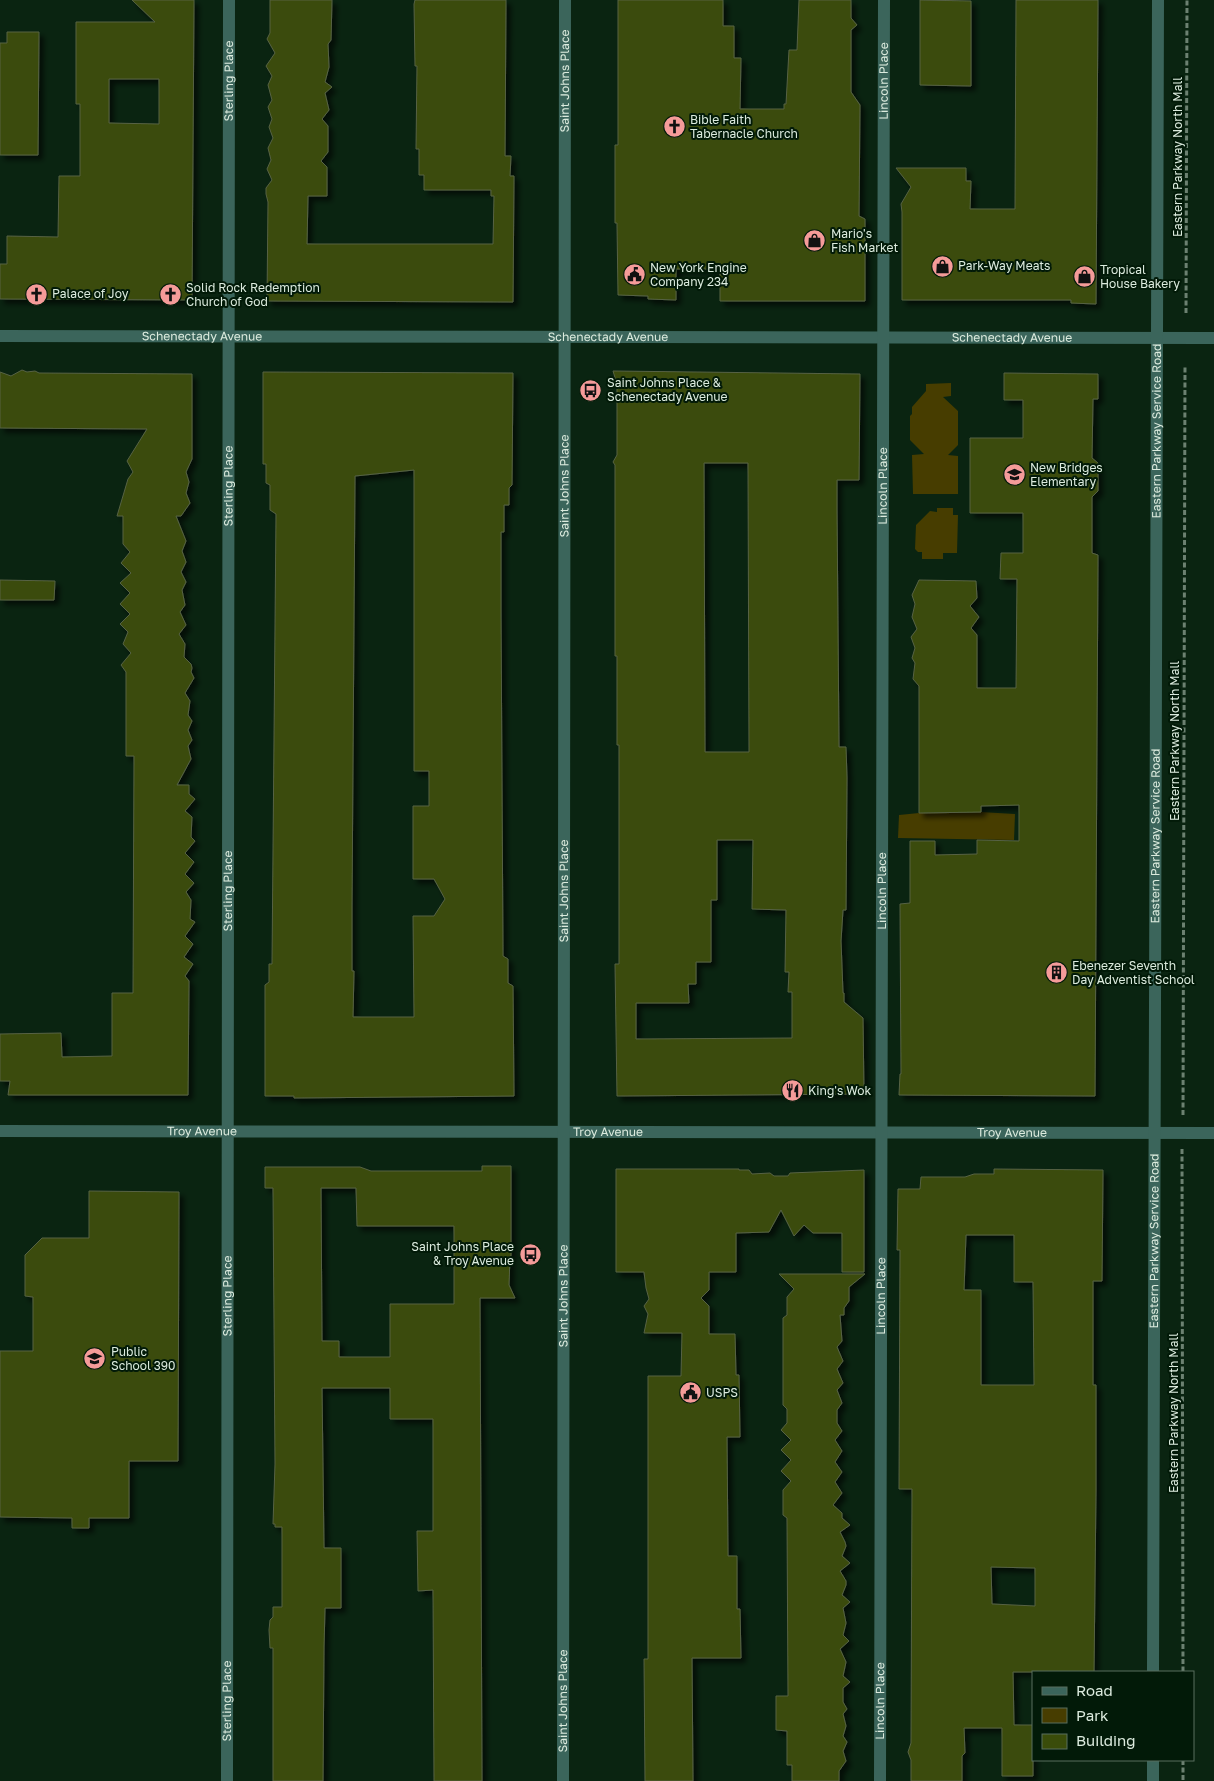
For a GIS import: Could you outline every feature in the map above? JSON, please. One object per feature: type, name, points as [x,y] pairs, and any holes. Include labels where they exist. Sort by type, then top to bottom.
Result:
[{"type":"street","name":"Sterling Place","points":[[227,1781],[229,0]]},
{"type":"street","name":"Saint Johns Place","points":[[563,1781],[565,0]]},
{"type":"street","name":"Lincoln Place","points":[[880,1781],[884,0]]},
{"type":"street","name":"Eastern Parkway Service Road","points":[[1153,1671],[1158,0]]},
{"type":"street","name":"Schenectady Avenue","points":[[0,336],[1214,338]]},
{"type":"street","name":"Troy Avenue","points":[[0,1131],[1214,1133]]},
{"type":"street","points":[[1153,1761],[1153,1781]]},
{"type":"path","name":"Eastern Parkway North Mall","points":[[1186,313],[1187,0]]},
{"type":"path","name":"Eastern Parkway North Mall","points":[[1183,1117],[1186,366]]},
{"type":"path","name":"Eastern Parkway North Mall","points":[[1182,1153],[1183,1671]]},
{"type":"path","points":[[1183,1761],[1183,1781]]},
{"type":"green space","points":[[951,383],[951,396],[943,397],[958,411],[958,445],[948,455],[958,456],[958,494],[913,494],[912,455],[924,454],[910,440],[912,407],[926,391],[926,384]]},
{"type":"green space","points":[[937,508],[953,508],[953,515],[958,515],[957,553],[943,553],[943,559],[922,559],[922,552],[918,552],[915,549],[916,525],[930,511],[937,512]]},
{"type":"green space","points":[[981,812],[1015,814],[1014,840],[898,838],[899,815]]},
{"type":"building","points":[[132,0],[194,0],[192,300],[0,299],[0,264],[7,264],[7,236],[58,237],[59,176],[80,176],[80,104],[76,104],[76,22],[155,22]],"holes":[[[109,79],[159,79],[159,124],[109,123]]]},
{"type":"building","points":[[270,0],[332,0],[331,40],[328,44],[329,67],[325,82],[332,87],[325,93],[329,110],[322,119],[328,126],[328,152],[321,161],[327,167],[327,196],[308,196],[307,244],[493,244],[494,196],[491,196],[491,190],[424,190],[424,175],[419,175],[419,149],[416,149],[417,66],[415,66],[414,4],[415,0],[506,0],[505,156],[511,156],[510,176],[514,176],[513,302],[267,301],[268,202],[266,188],[272,180],[267,169],[271,160],[268,148],[273,138],[269,127],[272,119],[268,107],[272,100],[268,85],[272,76],[266,66],[275,53],[267,39],[270,33]]},
{"type":"building","points":[[618,0],[723,0],[723,26],[734,26],[734,58],[741,58],[740,109],[784,109],[784,104],[786,104],[789,50],[797,50],[799,0],[851,0],[851,18],[857,25],[851,30],[851,92],[860,105],[859,216],[865,219],[865,301],[720,301],[720,269],[676,269],[676,300],[648,299],[648,296],[618,295],[617,223],[615,223],[615,145],[618,145]]},
{"type":"building","points":[[920,0],[971,1],[971,86],[920,85]]},
{"type":"building","points":[[1016,0],[1098,0],[1096,304],[1071,303],[1071,300],[902,300],[901,204],[911,187],[896,168],[966,168],[966,181],[971,181],[970,209],[1015,209]]},
{"type":"building","points":[[7,32],[39,32],[38,155],[0,155],[0,43],[7,43]]},
{"type":"building","points":[[22,370],[39,373],[192,374],[192,459],[186,472],[189,482],[186,493],[190,503],[181,516],[176,516],[186,541],[182,551],[186,562],[181,572],[186,582],[182,590],[185,605],[180,612],[186,625],[179,634],[185,644],[184,657],[191,664],[191,672],[194,678],[185,693],[190,701],[188,715],[192,721],[188,730],[192,740],[188,746],[191,759],[177,785],[189,785],[189,794],[195,799],[185,811],[192,817],[191,837],[195,841],[185,853],[194,862],[185,874],[194,883],[186,892],[191,900],[190,919],[195,922],[185,936],[193,944],[184,957],[193,964],[185,976],[189,981],[188,1095],[8,1095],[10,1081],[0,1081],[0,1034],[61,1033],[62,1057],[112,1056],[112,993],[133,993],[134,756],[126,756],[126,672],[121,665],[131,653],[123,644],[128,632],[120,624],[130,614],[120,604],[130,593],[120,583],[131,573],[121,563],[130,552],[123,544],[123,516],[117,516],[128,479],[133,472],[127,461],[147,429],[0,428],[0,372],[11,376]]},
{"type":"building","points":[[613,371],[860,374],[859,480],[837,480],[837,509],[839,747],[846,747],[847,778],[846,910],[843,910],[841,941],[843,993],[844,1002],[863,1018],[864,1094],[617,1096],[615,964],[619,964],[619,745],[617,745],[617,656],[615,656],[615,465],[613,462],[617,455],[617,384]],"holes":[[[704,463],[748,463],[749,752],[705,752]],[[717,840],[753,840],[752,909],[786,910],[785,972],[789,972],[788,992],[792,992],[792,1038],[636,1039],[636,1003],[689,1003],[688,984],[696,984],[696,962],[711,962],[711,900],[717,900]]]},
{"type":"building","points":[[263,372],[513,373],[512,485],[509,488],[509,505],[504,505],[504,532],[501,532],[501,612],[503,956],[508,959],[508,983],[513,986],[514,1096],[294,1098],[294,1096],[265,1096],[265,985],[269,982],[269,964],[272,964],[276,514],[270,510],[270,485],[266,483],[266,464],[263,464]],"holes":[[[414,470],[414,771],[429,771],[429,806],[413,806],[413,879],[434,879],[445,899],[434,916],[413,916],[414,1017],[353,1017],[355,476]]]},
{"type":"building","points":[[1004,373],[1098,374],[1098,399],[1093,399],[1092,458],[1098,463],[1098,491],[1092,497],[1092,553],[1098,555],[1095,1096],[899,1095],[901,1074],[900,904],[910,903],[910,841],[935,841],[935,855],[977,854],[977,840],[1019,841],[1019,805],[981,806],[981,812],[919,813],[919,686],[913,679],[915,663],[912,658],[915,648],[911,637],[917,629],[912,617],[915,604],[912,595],[919,580],[976,581],[977,598],[970,606],[979,617],[971,628],[977,635],[977,688],[1016,688],[1017,579],[1000,579],[1001,553],[1023,553],[1023,513],[970,513],[970,438],[1023,438],[1023,400],[1004,400]]},
{"type":"building","points":[[0,580],[55,581],[54,600],[0,600]]},
{"type":"building","points":[[482,1166],[511,1166],[511,1256],[509,1285],[515,1298],[480,1298],[482,1781],[434,1781],[433,1590],[418,1591],[417,1531],[433,1531],[433,1419],[390,1419],[390,1388],[322,1388],[324,1548],[341,1548],[341,1608],[325,1608],[323,1781],[273,1781],[273,1648],[270,1648],[269,1630],[270,1620],[273,1617],[273,1607],[282,1607],[282,1527],[275,1527],[275,1524],[273,1524],[275,1464],[273,1188],[265,1188],[265,1167],[360,1167],[371,1171],[482,1171]],"holes":[[[321,1188],[356,1188],[357,1226],[454,1226],[454,1304],[390,1304],[390,1357],[339,1357],[339,1341],[322,1341]]]},
{"type":"building","points":[[616,1169],[739,1169],[749,1170],[752,1174],[770,1173],[774,1176],[788,1176],[790,1173],[864,1170],[864,1272],[842,1272],[842,1233],[813,1233],[804,1225],[794,1236],[781,1210],[769,1232],[736,1233],[736,1272],[709,1272],[709,1290],[701,1298],[709,1306],[709,1334],[735,1334],[736,1375],[739,1375],[740,1437],[727,1437],[728,1556],[737,1556],[737,1609],[740,1609],[741,1658],[692,1658],[693,1781],[645,1781],[644,1659],[648,1659],[648,1376],[681,1376],[682,1333],[644,1333],[648,1314],[644,1306],[649,1299],[644,1272],[616,1272]]},
{"type":"building","points":[[994,1169],[1103,1170],[1102,1281],[1093,1281],[1093,1385],[1096,1385],[1094,1671],[1013,1672],[1014,1725],[1032,1725],[1033,1776],[1002,1776],[1002,1728],[964,1728],[965,1753],[962,1756],[962,1781],[911,1781],[911,1760],[908,1752],[911,1743],[912,1489],[899,1489],[900,1250],[897,1250],[898,1189],[920,1189],[921,1177],[965,1177],[974,1174],[994,1174]],"holes":[[[966,1235],[1014,1235],[1014,1282],[1033,1282],[1034,1385],[981,1385],[981,1290],[964,1290]],[[991,1567],[1035,1568],[1035,1606],[992,1604]]]},
{"type":"building","points":[[89,1191],[179,1192],[178,1461],[129,1461],[129,1518],[89,1518],[89,1528],[72,1528],[72,1518],[0,1517],[0,1351],[33,1351],[33,1297],[25,1296],[25,1255],[42,1238],[89,1238]]},
{"type":"building","points":[[779,1274],[865,1274],[849,1287],[849,1301],[844,1308],[844,1315],[840,1315],[842,1341],[837,1347],[843,1361],[837,1369],[843,1383],[837,1390],[842,1403],[837,1410],[837,1423],[842,1431],[835,1440],[842,1451],[835,1462],[842,1472],[835,1482],[842,1493],[833,1505],[842,1513],[842,1518],[850,1525],[840,1532],[846,1546],[842,1556],[850,1563],[840,1571],[846,1581],[842,1595],[850,1602],[843,1608],[846,1623],[843,1635],[849,1641],[840,1649],[846,1662],[843,1676],[850,1682],[843,1688],[843,1702],[847,1709],[843,1714],[846,1726],[843,1736],[847,1742],[843,1751],[846,1761],[839,1771],[839,1781],[792,1781],[792,1765],[787,1765],[787,1731],[776,1730],[776,1696],[788,1696],[787,1518],[783,1515],[783,1490],[791,1481],[781,1471],[791,1460],[781,1450],[791,1440],[781,1430],[787,1423],[787,1409],[783,1405],[783,1318],[787,1315],[787,1297],[794,1289]]},
{"type":"place","name":"Bible Faith Tabernacle Church","points":[[674,127]]},
{"type":"place","name":"Mario's Fish Market","points":[[815,241]]},
{"type":"place","name":"Park-Way Meats","points":[[942,266]]},
{"type":"place","name":"New York Engine Company 234","points":[[634,275]]},
{"type":"place","name":"Tropical House Bakery","points":[[1084,277]]},
{"type":"place","name":"Palace of Joy","points":[[36,294]]},
{"type":"place","name":"Solid Rock Redemption Church of God","points":[[170,295]]},
{"type":"place","name":"Saint Johns Place & Schenectady Avenue","points":[[591,390]]},
{"type":"place","name":"New Bridges Elementary","points":[[1014,475]]},
{"type":"place","name":"Ebenezer Seventh Day Adventist School","points":[[1056,973]]},
{"type":"place","name":"King's Wok","points":[[792,1091]]},
{"type":"place","name":"Saint Johns Place & Troy Avenue","points":[[530,1254]]},
{"type":"place","name":"Public School 390","points":[[95,1359]]},
{"type":"place","name":"USPS","points":[[690,1393]]}]
